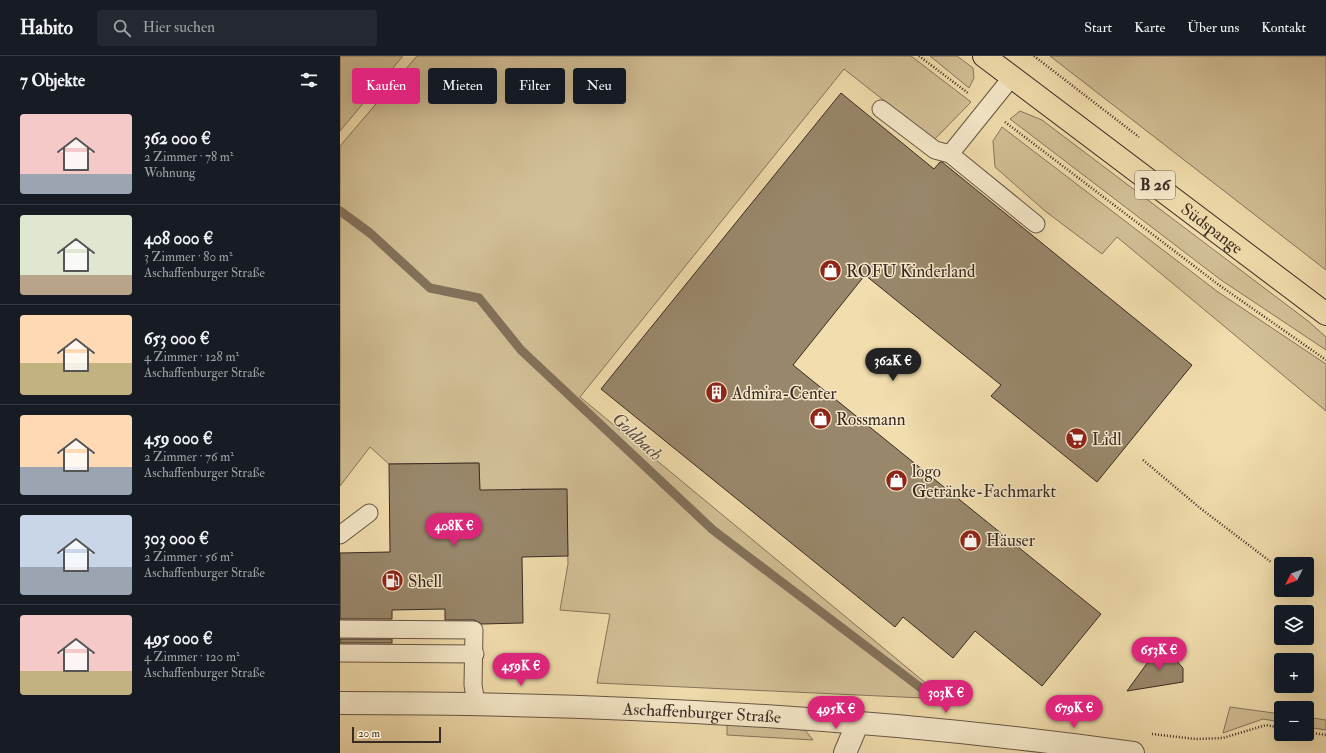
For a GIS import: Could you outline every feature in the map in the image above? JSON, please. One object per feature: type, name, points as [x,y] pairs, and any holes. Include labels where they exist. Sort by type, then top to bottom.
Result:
[{"type":"main road","name":"Südspange","points":[[984,56],[1326,314]]},
{"type":"street","name":"Aschaffenburger Straße","points":[[340,702],[476,703],[694,712],[858,722],[1133,753]]},
{"type":"street","points":[[845,753],[858,722]]},
{"type":"lane","points":[[950,154],[1012,77]]},
{"type":"lane","points":[[882,109],[935,150],[950,154],[1036,224]]},
{"type":"lane","points":[[340,535],[369,512]]},
{"type":"lane","points":[[347,630],[380,654]]},
{"type":"lane","points":[[347,630],[474,630],[475,654],[473,685],[476,703]]},
{"type":"lane","points":[[341,652],[380,654],[475,654]]},
{"type":"path","points":[[919,56],[1218,285],[1326,360]]},
{"type":"path","points":[[1144,460],[1200,508],[1271,562]]},
{"type":"path","points":[[1314,733],[1326,735]]},
{"type":"shaded area","points":[[340,56],[403,56],[393,68],[352,68],[352,104],[363,104],[340,131]]},
{"type":"shaded area","points":[[417,56],[911,56],[971,102],[934,140],[844,69],[580,397],[945,699],[597,683],[610,614],[560,610],[568,564],[566,489],[521,489],[522,523],[480,523],[479,463],[389,464],[370,447],[340,486],[340,146],[376,104],[420,104],[420,68],[407,68]]},
{"type":"shaded area","points":[[930,56],[957,56],[973,68],[974,78],[969,88]]},
{"type":"shaded area","points":[[1050,56],[1326,56],[1326,270]]},
{"type":"shaded area","points":[[1020,111],[1042,120],[1308,321],[1326,337],[1326,350],[1221,280],[1010,119]]},
{"type":"shaded area","points":[[1002,127],[1218,292],[1326,364],[1326,411],[1117,237],[1102,254],[1045,211],[995,167],[993,141]]},
{"type":"shaded area","points":[[1230,707],[1274,713],[1274,721],[1263,719],[1223,733]]},
{"type":"shaded area","points":[[1314,718],[1326,720],[1326,730],[1314,728]]},
{"type":"shaded area","points":[[727,724],[805,730],[813,740],[727,735]]},
{"type":"building","name":"Admira-Center","points":[[841,93],[934,169],[940,162],[942,162],[1192,365],[1097,482],[991,396],[1001,385],[865,275],[793,365],[1101,614],[1042,686],[975,631],[953,658],[903,617],[895,627],[601,389]]},
{"type":"building","points":[[479,463],[480,490],[567,489],[568,556],[522,557],[523,623],[482,624],[474,620],[445,620],[445,609],[392,610],[392,619],[340,619],[340,553],[390,552],[389,464]]},
{"type":"building","points":[[340,639],[392,639],[392,643],[340,643]]},
{"type":"building","points":[[1161,644],[1183,668],[1183,682],[1127,691]]},
{"type":"waterway","name":"Goldbach","points":[[340,211],[370,233],[430,288],[479,298],[521,350],[713,530],[921,688]]},
{"type":"place","name":"ROFU Kinderland","points":[[831,271]]},
{"type":"place","name":"Admira-Center","points":[[716,393]]},
{"type":"place","name":"Rossmann","points":[[821,419]]},
{"type":"place","name":"Lidl","points":[[1077,439]]},
{"type":"place","name":"logo Getränke-Fachmarkt","points":[[897,481]]},
{"type":"place","name":"Häuser","points":[[970,540]]},
{"type":"place","name":"Shell","points":[[392,581]]}]
